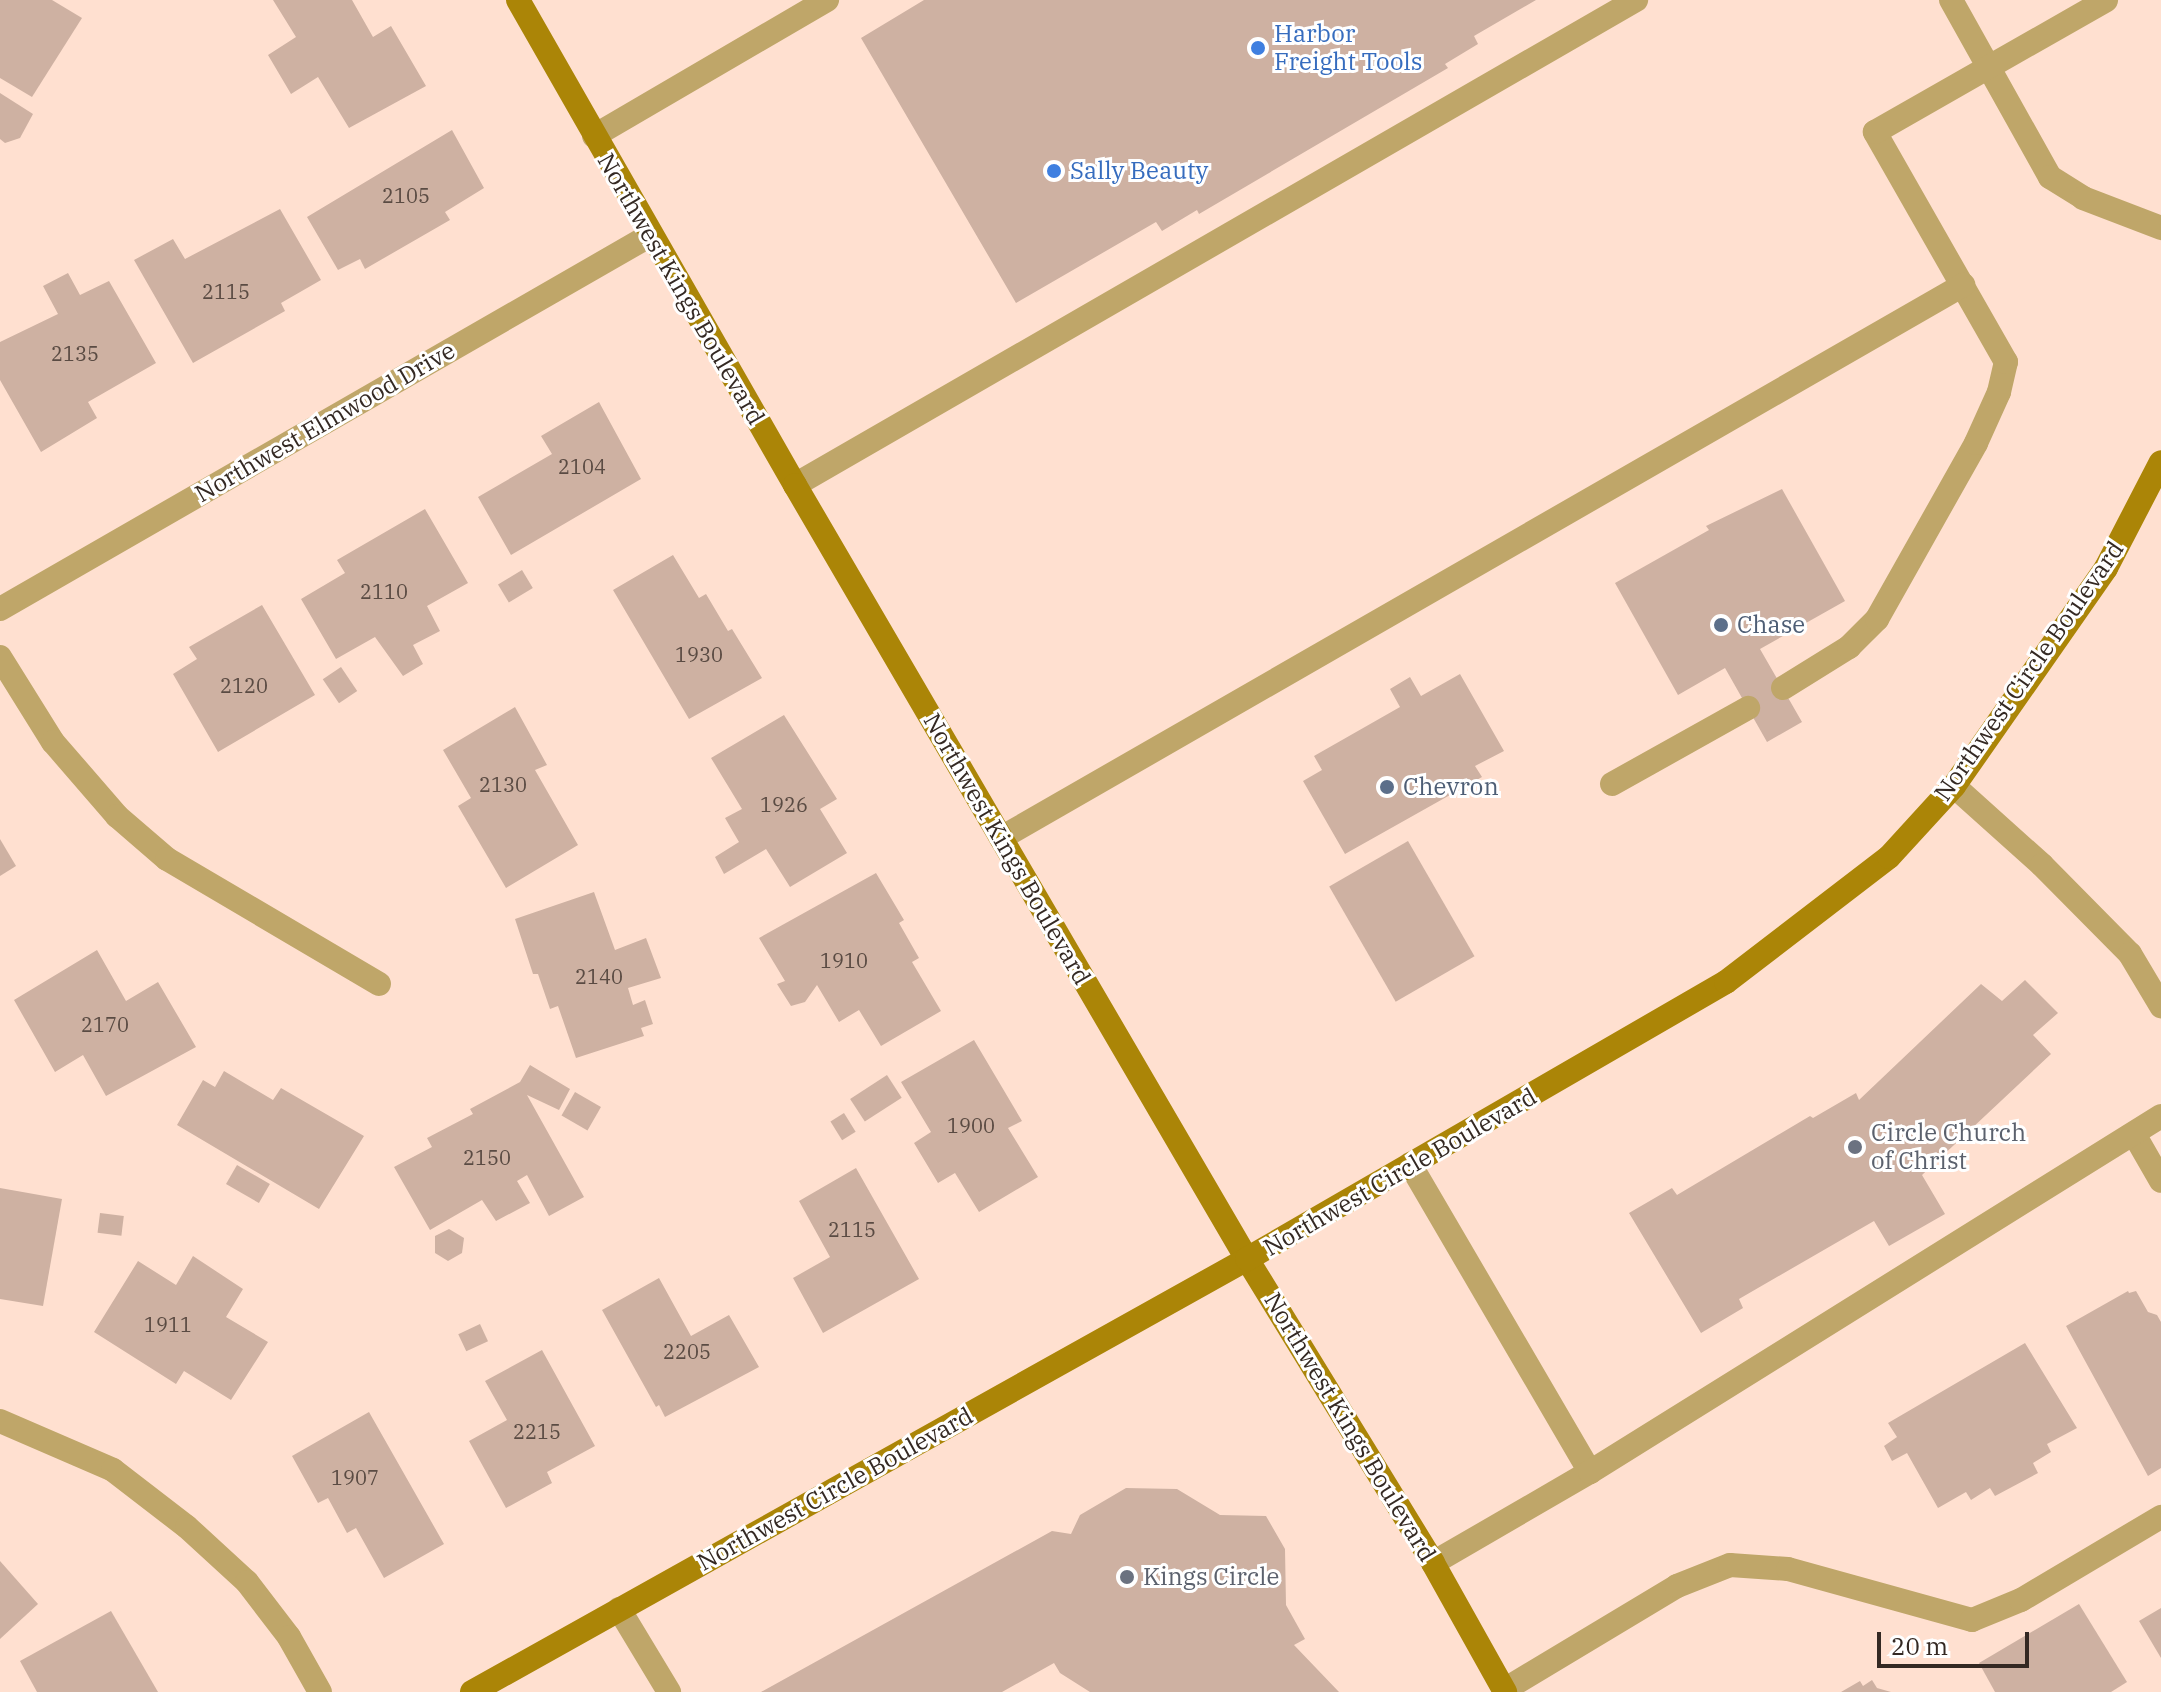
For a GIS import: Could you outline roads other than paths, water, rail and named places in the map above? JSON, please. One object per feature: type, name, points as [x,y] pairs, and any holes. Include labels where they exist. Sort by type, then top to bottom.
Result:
[{"type":"main road","name":"Northwest Kings Boulevard","points":[[518,0],[649,236],[1247,1259],[1433,1563],[1505,1691]]},
{"type":"main road","name":"Northwest Circle Boulevard","points":[[472,1692],[1247,1259],[1726,982],[1889,857],[1954,786],[2106,568],[2161,462]]},
{"type":"street","points":[[594,136],[827,0]]},
{"type":"street","points":[[795,485],[1636,0]]},
{"type":"street","points":[[1951,0],[2050,177],[2083,198],[2161,228]]},
{"type":"street","points":[[1783,688],[1849,647],[1877,619],[1982,430],[1999,392],[2006,362],[1875,132],[2106,0]]},
{"type":"street","name":"Northwest Elmwood Drive","points":[[0,609],[649,236]]},
{"type":"street","points":[[1001,838],[1963,285]]},
{"type":"street","points":[[0,657],[53,742],[117,816],[167,859],[379,984]]},
{"type":"street","points":[[1612,784],[1748,708]]},
{"type":"street","points":[[1954,786],[2042,865],[2130,954],[2161,1006]]},
{"type":"street","points":[[1433,1563],[1590,1472],[2161,1116]]},
{"type":"street","points":[[2134,1134],[2161,1181]]},
{"type":"street","points":[[1410,1164],[1590,1472]]},
{"type":"street","points":[[0,1421],[113,1470],[187,1527],[247,1582],[289,1637],[320,1692]]},
{"type":"street","points":[[1505,1691],[1677,1586],[1730,1565],[1788,1569],[1972,1620],[2021,1600],[2161,1517]]},
{"type":"street","points":[[619,1609],[669,1692]]},
{"type":"place","name":"Harbor Freight Tools","points":[[1258,48]]},
{"type":"place","name":"Sally Beauty","points":[[1054,171]]},
{"type":"place","name":"Chase","points":[[1721,625]]},
{"type":"place","name":"Chevron","points":[[1387,787]]},
{"type":"place","name":"Circle Church of Christ","points":[[1855,1147]]},
{"type":"place","name":"Kings Circle","points":[[1127,1577]]}]
